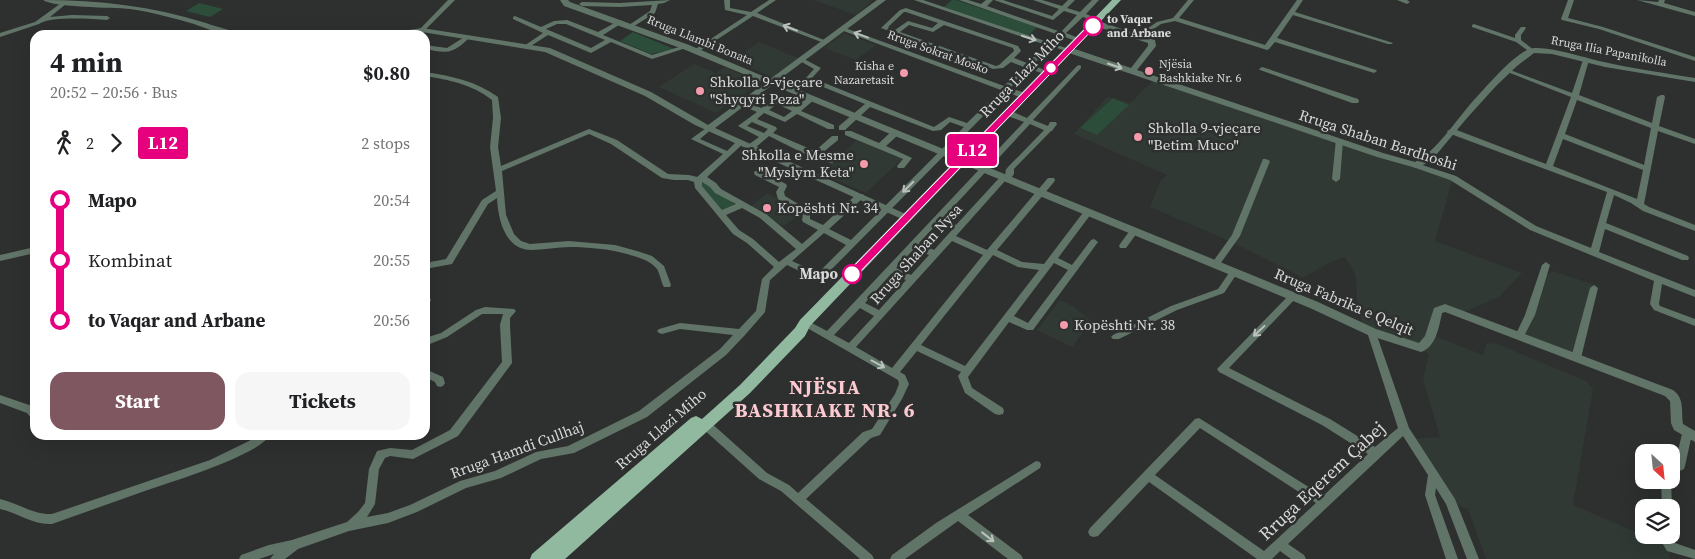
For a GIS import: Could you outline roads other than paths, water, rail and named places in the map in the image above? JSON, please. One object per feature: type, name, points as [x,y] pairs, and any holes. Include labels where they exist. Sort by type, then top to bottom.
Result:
[{"type":"main road","name":"Rruga Llazi Miho","points":[[538,559],[699,420],[795,329],[805,323],[1097,22],[1115,0]]},
{"type":"main road","name":"Rruga Llazi Miho","points":[[553,559],[745,389],[800,332],[805,323]]},
{"type":"street","points":[[47,0],[149,10],[218,30]]},
{"type":"street","points":[[422,30],[452,0]]},
{"type":"street","points":[[582,4],[655,3],[667,0]]},
{"type":"street","points":[[727,0],[727,9],[754,14],[826,42]]},
{"type":"street","points":[[696,51],[774,0]]},
{"type":"street","points":[[728,154],[695,139],[882,0]]},
{"type":"street","points":[[917,0],[1069,50]]},
{"type":"street","points":[[962,0],[1079,40]]},
{"type":"street","points":[[982,7],[990,0]]},
{"type":"street","points":[[997,0],[1053,18],[1072,0]]},
{"type":"street","points":[[1016,6],[1024,0]]},
{"type":"street","points":[[1036,0],[1097,22],[1145,34],[1152,44],[1132,72]]},
{"type":"street","points":[[1062,34],[1096,0]]},
{"type":"street","points":[[1175,19],[1191,0]]},
{"type":"street","points":[[1145,34],[1159,23],[1175,19],[1268,48],[1300,0]]},
{"type":"street","points":[[1400,0],[1407,2]]},
{"type":"street","points":[[1571,0],[1564,19],[1601,28],[1695,59]]},
{"type":"street","points":[[1640,0],[1661,2],[1695,14]]},
{"type":"street","name":"Rruga Llambi Bonata","points":[[565,2],[696,51],[962,160]]},
{"type":"street","points":[[0,42],[39,21],[64,3]]},
{"type":"street","points":[[631,26],[653,12],[655,3]]},
{"type":"street","points":[[924,15],[935,6]]},
{"type":"street","points":[[903,10],[924,15],[996,40],[1018,49],[1001,67],[995,68],[894,32],[883,26],[903,10]]},
{"type":"street","points":[[1022,20],[1031,11]]},
{"type":"street","points":[[1291,13],[1390,43]]},
{"type":"street","points":[[0,35],[39,21],[107,18]]},
{"type":"street","points":[[515,18],[591,51],[610,40]]},
{"type":"street","points":[[959,27],[970,18]]},
{"type":"street","points":[[526,46],[544,31],[562,21],[652,58],[686,48]]},
{"type":"street","points":[[598,35],[620,22]]},
{"type":"street","points":[[879,42],[908,23],[932,30],[943,22]]},
{"type":"street","points":[[1474,26],[1518,41],[1532,51]]},
{"type":"street","points":[[1518,41],[1518,36],[1523,28]]},
{"type":"street","name":"Rruga Sokrat Mosko","points":[[843,29],[1025,96]]},
{"type":"street","points":[[996,40],[1007,30]]},
{"type":"street","points":[[430,31],[526,46],[554,53],[648,94],[709,128],[907,218]]},
{"type":"street","points":[[430,48],[450,51],[455,49],[466,38]]},
{"type":"street","points":[[1273,39],[1374,71]]},
{"type":"street","points":[[741,142],[700,180],[698,186],[736,232],[783,264],[819,277],[1050,44]]},
{"type":"street","points":[[920,57],[933,46]]},
{"type":"street","name":"Rruga Shaban Bardhoshi","points":[[1069,50],[1453,178],[1533,228],[1695,294]]},
{"type":"street","name":"Rruga Ilia Papanikolla","points":[[1416,165],[1427,158],[1508,71],[1532,51],[1552,52],[1605,65],[1695,80]]},
{"type":"street","points":[[1010,59],[1047,73]]},
{"type":"street","points":[[802,60],[818,68],[807,78],[870,104],[933,129],[938,128],[949,119],[968,126]]},
{"type":"street","points":[[1550,167],[1586,60]]},
{"type":"street","points":[[828,336],[1080,67]]},
{"type":"street","points":[[1262,69],[1355,101]]},
{"type":"street","points":[[1508,71],[1695,142]]},
{"type":"street","points":[[430,75],[454,79],[479,89],[495,99],[497,118],[494,148],[498,170],[499,193],[504,222],[510,235],[518,243],[529,246],[568,244],[615,248],[634,253],[649,258],[661,268],[667,285]]},
{"type":"street","points":[[1640,204],[1661,97]]},
{"type":"street","points":[[743,103],[785,120],[811,99]]},
{"type":"street","points":[[830,162],[815,154],[742,126],[776,101],[831,127]]},
{"type":"street","points":[[870,104],[855,117],[845,130],[908,158],[901,166]]},
{"type":"street","points":[[1007,175],[1051,126],[1029,121],[1008,113]]},
{"type":"street","points":[[751,119],[773,129],[751,147]]},
{"type":"street","points":[[498,170],[588,131],[614,142],[669,178],[690,176],[713,185],[718,191],[768,220],[802,249]]},
{"type":"street","points":[[1451,131],[1611,191],[1695,228]]},
{"type":"street","points":[[880,147],[895,133]]},
{"type":"street","points":[[1562,136],[1647,170]]},
{"type":"street","points":[[815,154],[835,138]]},
{"type":"street","points":[[1336,179],[1339,141]]},
{"type":"street","name":"Rruga Fabrika e Qelqit","points":[[962,160],[983,169],[1007,175],[1040,193],[1293,296],[1372,332],[1420,348],[1425,345],[1429,338],[1438,310],[1445,308],[1520,336],[1673,395],[1677,401],[1676,425],[1691,436]]},
{"type":"street","points":[[1215,265],[1236,236],[1266,161]]},
{"type":"street","points":[[758,173],[783,186],[780,192],[781,197],[807,213],[806,220],[851,244]]},
{"type":"street","name":"Rruga Shaban Nysa","points":[[849,349],[1007,175]]},
{"type":"street","points":[[894,373],[1051,180]]},
{"type":"street","points":[[1594,254],[1611,191]]},
{"type":"street","points":[[430,265],[449,262],[485,202],[499,193]]},
{"type":"street","name":"Rruga Hamdi Cullhaj","points":[[276,559],[294,545],[349,526],[388,518],[413,509],[464,484],[497,475],[540,455],[570,450],[643,414],[711,362],[742,333],[760,312],[766,279],[824,230],[860,196]]},
{"type":"street","points":[[720,214],[742,205]]},
{"type":"street","points":[[999,411],[968,390],[963,376],[965,370],[1088,212]]},
{"type":"street","points":[[936,220],[957,229]]},
{"type":"street","points":[[1601,224],[1686,258]]},
{"type":"street","points":[[1123,246],[1134,231]]},
{"type":"street","points":[[950,237],[1021,265],[1046,267]]},
{"type":"street","points":[[1007,317],[1030,328],[1094,242]]},
{"type":"street","points":[[913,244],[935,254]]},
{"type":"street","points":[[0,258],[30,251]]},
{"type":"street","points":[[1052,259],[1074,269]]},
{"type":"street","points":[[1021,265],[1035,281]]},
{"type":"street","points":[[1520,336],[1530,315],[1546,265]]},
{"type":"street","points":[[890,269],[912,279]]},
{"type":"street","points":[[1116,336],[1161,314],[1221,291],[1234,272]]},
{"type":"street","points":[[1658,280],[1654,304],[1657,308],[1695,323]]},
{"type":"street","points":[[1576,358],[1594,288]]},
{"type":"street","points":[[1293,296],[1222,369],[1326,422],[1376,453]]},
{"type":"street","points":[[858,303],[880,315]]},
{"type":"street","points":[[349,526],[362,515],[370,504],[374,468],[381,454],[390,452],[413,455],[440,441],[454,433],[483,396],[507,363],[505,325],[506,317],[511,311],[485,310],[479,312],[444,335],[430,340]]},
{"type":"street","points":[[799,499],[867,435],[876,432],[899,396],[904,384],[902,378],[894,373],[805,323]]},
{"type":"street","points":[[662,331],[680,326],[742,333]]},
{"type":"street","points":[[1372,332],[1404,429],[1451,502],[1473,559]]},
{"type":"street","points":[[915,346],[965,370]]},
{"type":"street","points":[[430,375],[438,378],[440,382],[437,384],[430,382]]},
{"type":"street","points":[[0,399],[30,410]]},
{"type":"street","points":[[1094,532],[1199,422],[1324,503]]},
{"type":"street","points":[[706,425],[763,476],[779,483],[868,559]]},
{"type":"street","name":"Rruga Eqerem Çabej","points":[[1264,558],[1404,429]]},
{"type":"street","points":[[1680,466],[1691,436]]},
{"type":"street","points":[[0,504],[40,521],[52,519],[214,463],[258,440]]},
{"type":"street","points":[[896,559],[1036,465]]},
{"type":"street","points":[[1433,474],[1430,495],[1452,559]]},
{"type":"street","points":[[1148,475],[1264,558]]},
{"type":"street","points":[[959,515],[1017,559]]},
{"type":"street","points":[[1280,544],[1300,559]]},
{"type":"street","points":[[1669,544],[1671,547],[1695,555]]},
{"type":"street","points":[[245,559],[269,550],[294,545]]},
{"type":"place","name":"to Vaqar and Arbane","points":[[1093,26]]},
{"type":"place","name":"Njësia Bashkiake Nr. 6","points":[[1149,71]]},
{"type":"place","name":"Kisha e Nazaretasit","points":[[904,73]]},
{"type":"place","name":"Shkolla 9-vjeçare \"Shyqyri Peza\"","points":[[700,91]]},
{"type":"place","name":"Shkolla 9-vjeçare \"Betim Muco\"","points":[[1138,137]]},
{"type":"place","name":"Shkolla e Mesme \"Myslym Keta\"","points":[[864,164]]},
{"type":"place","name":"Kopështi Nr. 34","points":[[767,208]]},
{"type":"place","name":"Mapo","points":[[852,274]]},
{"type":"place","name":"Kopështi Nr. 38","points":[[1064,325]]},
{"type":"district","name":"NJËSIA BASHKIAKE NR. 6","points":[[825,398]]}]
